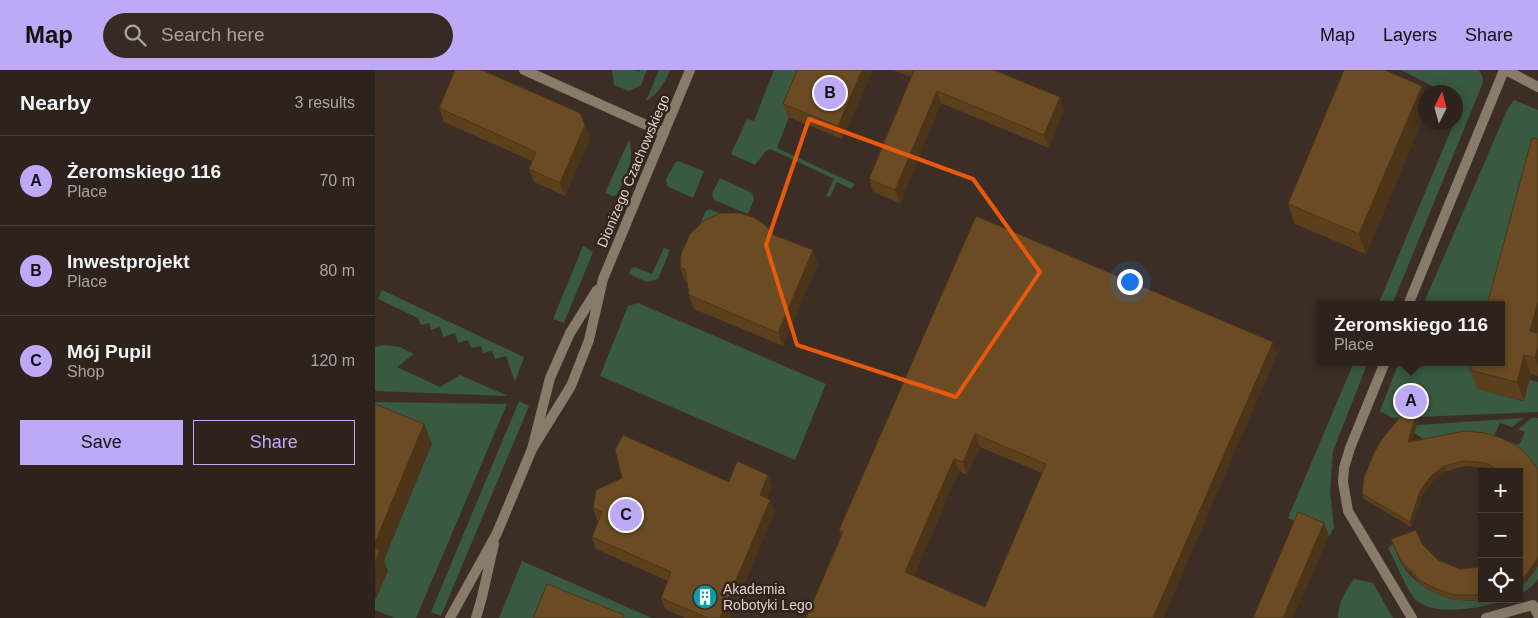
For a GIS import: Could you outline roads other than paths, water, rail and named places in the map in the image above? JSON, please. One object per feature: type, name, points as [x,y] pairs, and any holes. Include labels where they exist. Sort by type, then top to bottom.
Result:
[{"type":"street","points":[[524,70],[664,133]]},
{"type":"street","name":"Dionizego Czachowskiego","points":[[532,449],[571,386],[589,340],[602,283],[690,70]]},
{"type":"street","points":[[1411,301],[1505,70],[1538,87]]},
{"type":"street","name":"Dionizego Czachowskiego","points":[[450,618],[497,533],[532,449],[551,378],[570,333],[602,283]]},
{"type":"street","points":[[1383,366],[1350,448],[1344,468],[1343,490],[1348,511],[1412,618]]},
{"type":"street","name":"Dionizego Czachowskiego","points":[[476,618],[483,597],[497,533]]},
{"type":"street","points":[[1486,618],[1533,605],[1538,615]]},
{"type":"place","name":"Inwestprojekt","points":[[830,93]]},
{"type":"place","name":"Żeromskiego 116","points":[[1411,401]]},
{"type":"place","name":"Mój Pupil","points":[[626,515]]},
{"type":"place","name":"Akademia Robotyki Lego","points":[[705,597]]}]
